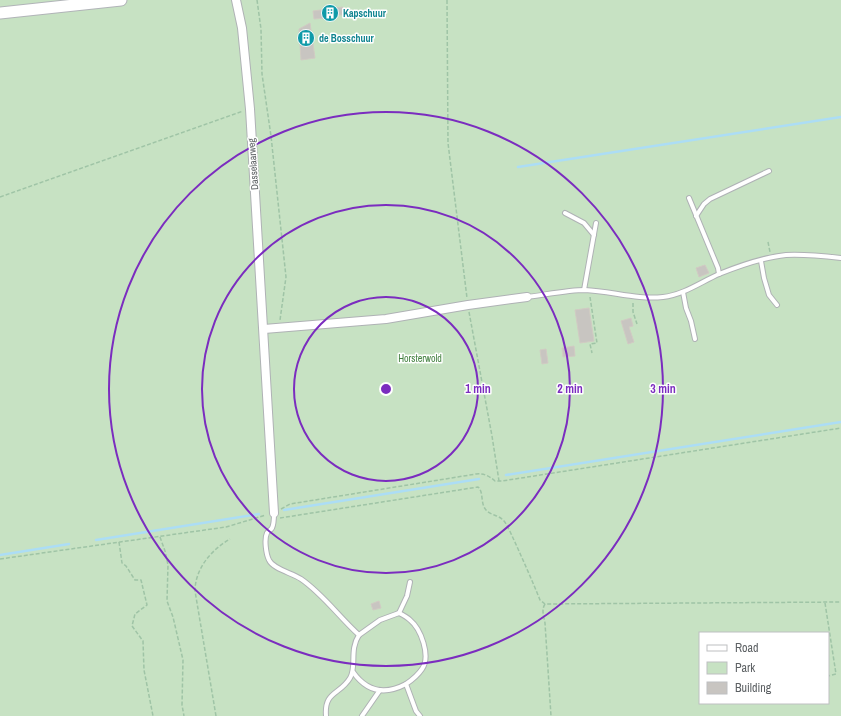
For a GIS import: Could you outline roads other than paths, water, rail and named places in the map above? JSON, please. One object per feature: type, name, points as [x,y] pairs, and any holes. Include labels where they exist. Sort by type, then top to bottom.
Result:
[{"type":"street","points":[[0,13],[121,0]]},
{"type":"street","name":"Dasselaarweg","points":[[236,0],[242,28],[250,109],[274,516]]},
{"type":"street","points":[[264,329],[386,319],[527,297]]},
{"type":"lane","points":[[696,216],[704,204],[710,199],[769,171]]},
{"type":"lane","points":[[689,198],[718,268],[719,274]]},
{"type":"lane","points":[[565,214],[584,223],[594,235]]},
{"type":"lane","points":[[584,290],[596,223]]},
{"type":"lane","points":[[527,297],[584,290],[633,297],[662,297],[683,292],[719,274],[771,258],[786,255],[841,258]]},
{"type":"lane","points":[[761,261],[769,295],[777,305]]},
{"type":"lane","points":[[683,292],[695,339]]},
{"type":"lane","points":[[274,516],[272,528],[267,533],[266,542],[269,560],[275,567],[289,572],[312,588],[359,635]]},
{"type":"lane","points":[[326,716],[328,699],[351,678],[353,672],[353,648],[355,640],[359,635],[380,620],[399,613],[407,596],[410,582]]},
{"type":"lane","points":[[353,672],[365,685],[388,691],[406,684],[423,668],[425,654],[423,640],[418,629],[410,620],[399,613]]},
{"type":"lane","points":[[406,684],[416,711],[420,716]]},
{"type":"lane","points":[[362,716],[380,690]]},
{"type":"waterway","points":[[518,167],[841,117]]},
{"type":"waterway","points":[[506,475],[841,422]]},
{"type":"waterway","points":[[284,510],[479,479]]},
{"type":"waterway","points":[[96,540],[259,514]]},
{"type":"waterway","points":[[0,555],[69,544]]},
{"type":"place","name":"Kapschuur","points":[[330,13]]},
{"type":"place","name":"de Bosschuur","points":[[306,38]]},
{"type":"park label","name":"Horsterwold","points":[[420,358]]}]
